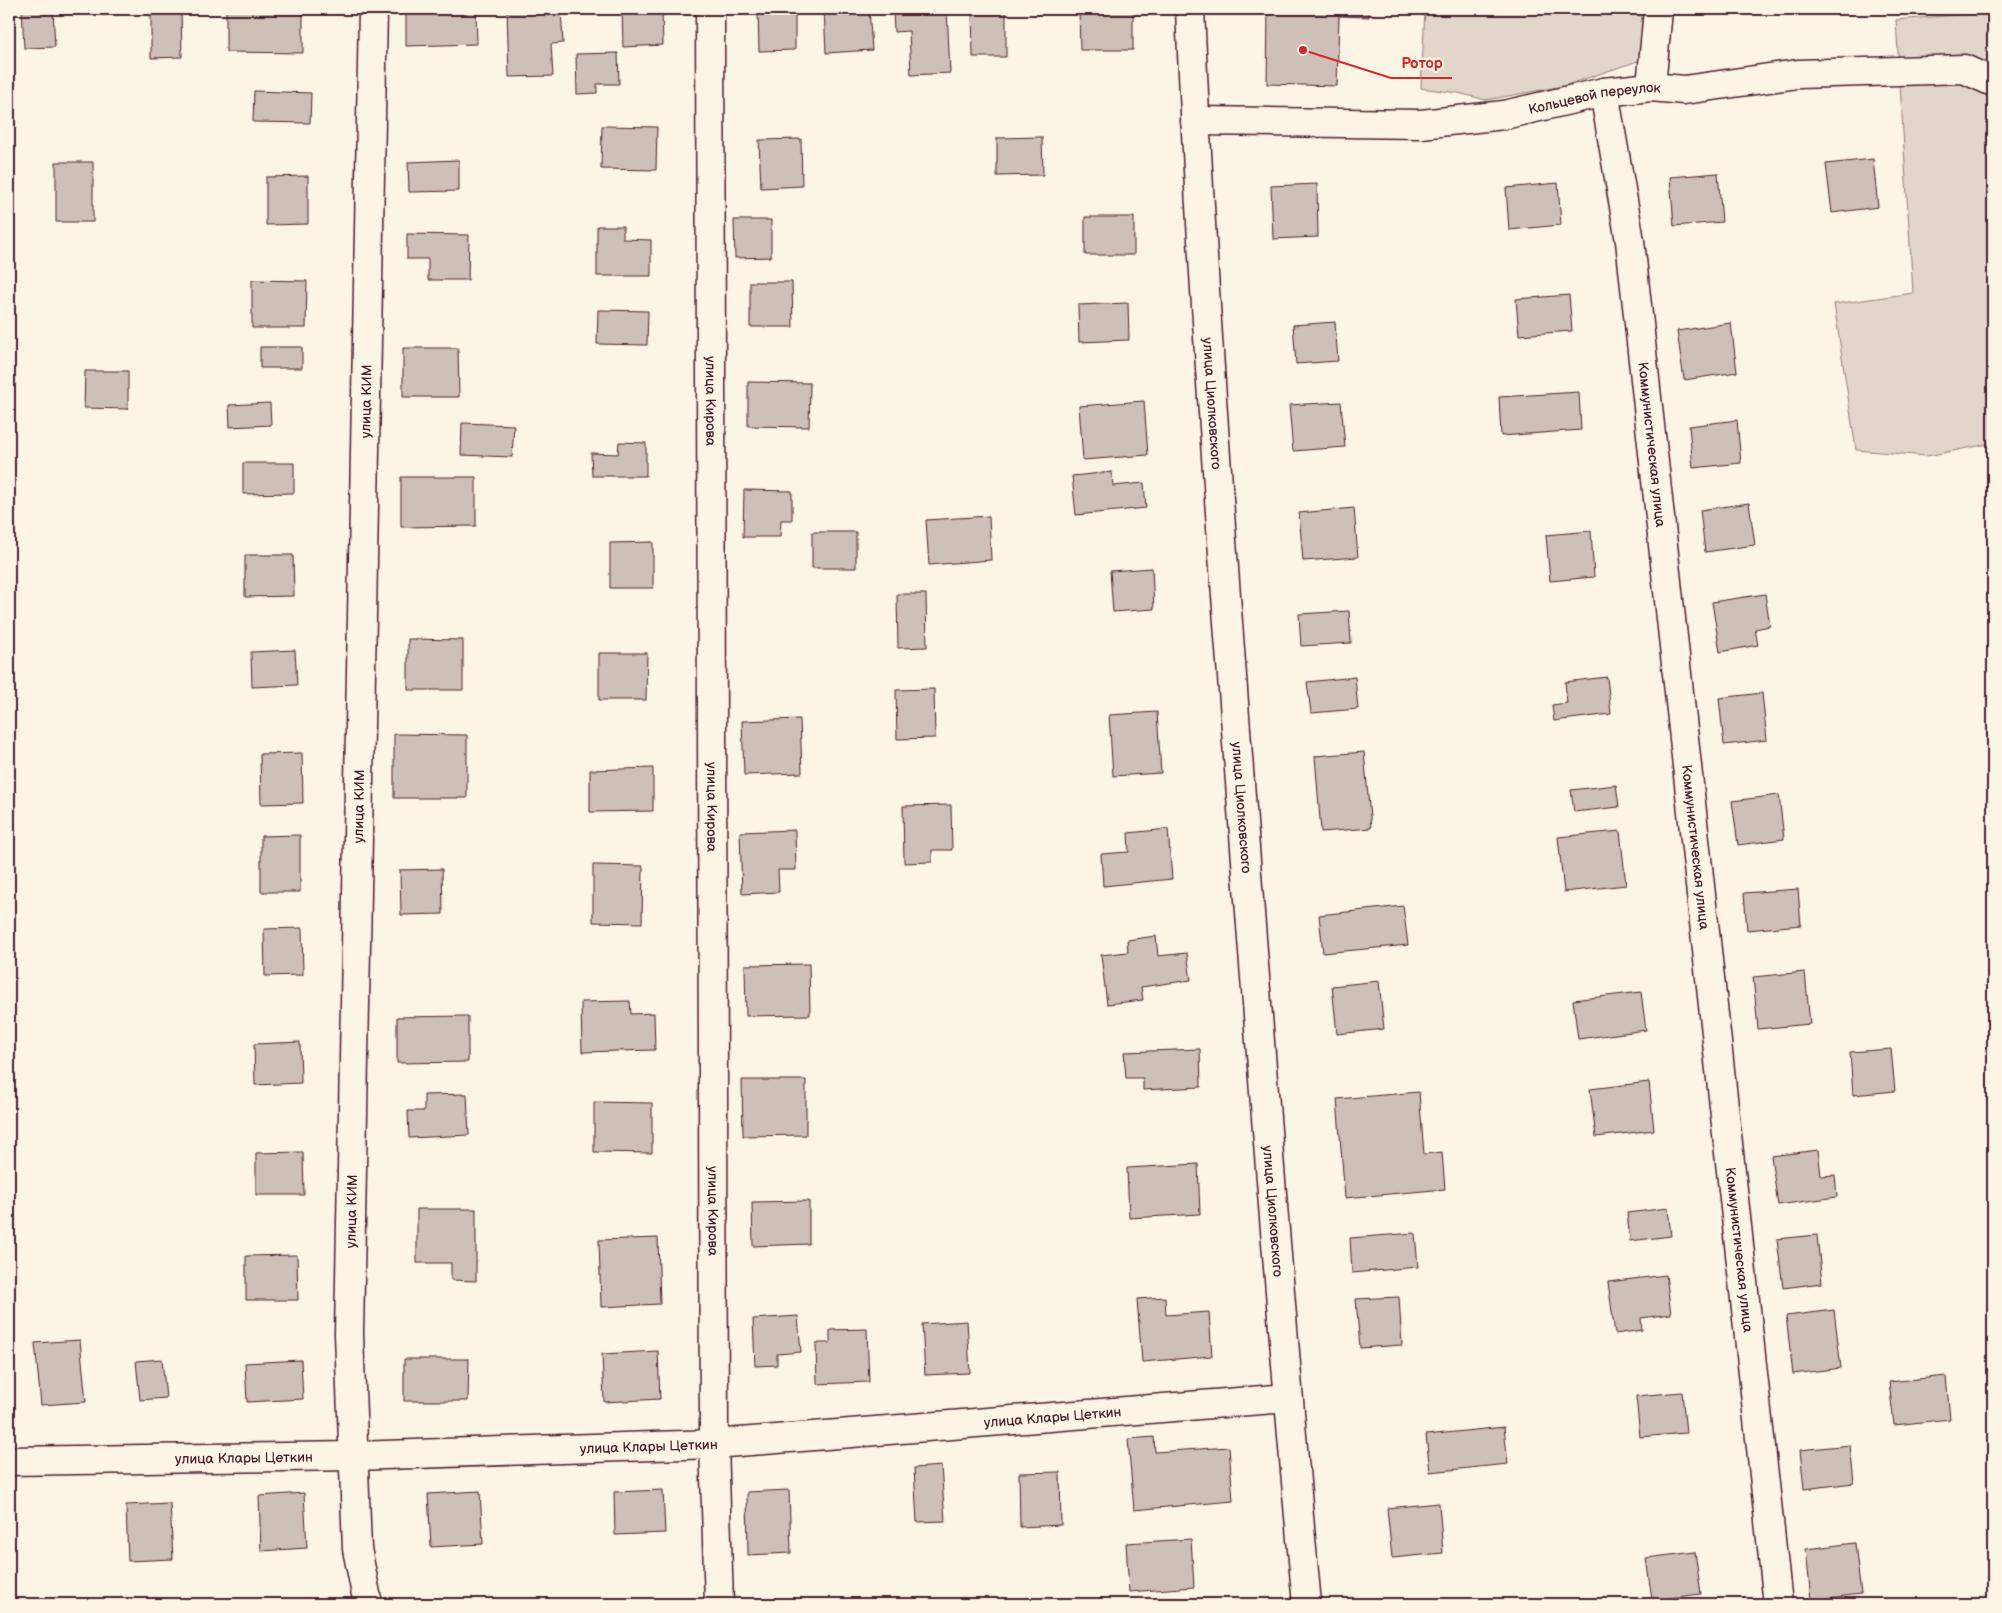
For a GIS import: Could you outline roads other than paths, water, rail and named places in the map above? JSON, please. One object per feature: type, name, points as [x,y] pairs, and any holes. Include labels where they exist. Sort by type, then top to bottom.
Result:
[{"type":"street","name":"улица КИМ","points":[[368,1604],[357,1549],[349,1334],[373,9]]},
{"type":"street","name":"улица Кирова","points":[[710,9],[714,1444],[719,1604]]},
{"type":"street","name":"улица Циолковского","points":[[1190,9],[1195,121],[1232,670],[1288,1398],[1307,1604]]},
{"type":"street","points":[[1651,87],[1658,9]]},
{"type":"street","name":"Кольцевой переулок","points":[[1195,121],[1421,124],[1504,115],[1604,92],[1651,87],[1684,90],[1798,74],[1964,69],[1993,82]]},
{"type":"street","name":"Коммунистическая улица","points":[[1604,92],[1630,242],[1778,1604]]},
{"type":"street","name":"улица Клары Цеткин","points":[[9,1461],[355,1456],[714,1444],[1288,1398]]},
{"type":"place","name":"Poтор","points":[[1303,50]]}]
